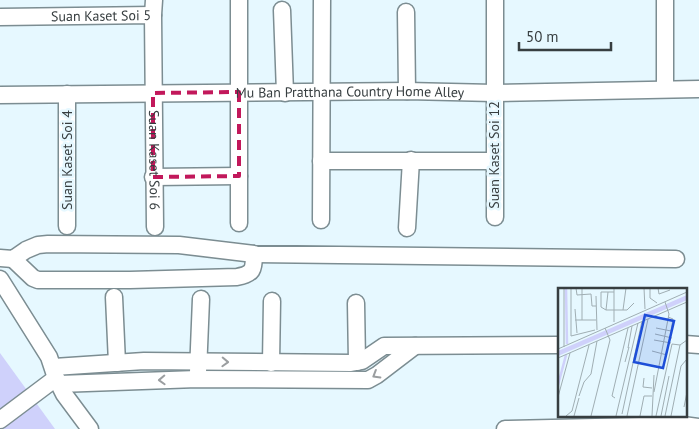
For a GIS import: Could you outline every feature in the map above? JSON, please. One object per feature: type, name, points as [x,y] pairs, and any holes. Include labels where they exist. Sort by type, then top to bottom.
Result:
[{"type":"street","points":[[238,0],[239,223]]},
{"type":"street","points":[[321,220],[322,0]]},
{"type":"street","name":"Suan Kaset Soi 12","points":[[495,0],[495,217]]},
{"type":"street","points":[[665,0],[665,89]]},
{"type":"street","name":"Suan Kaset Soi 5","points":[[0,17],[153,8],[153,93]]},
{"type":"street","points":[[282,10],[285,93]]},
{"type":"street","points":[[406,12],[407,91]]},
{"type":"street","name":"Mu Ban Pratthana Country Home Alley","points":[[0,95],[407,91],[494,94],[699,89]]},
{"type":"street","name":"Suan Kaset Soi 6","points":[[153,93],[155,227]]},
{"type":"street","name":"Suan Kaset Soi 4","points":[[66,94],[67,226]]},
{"type":"street","points":[[407,228],[411,160]]},
{"type":"street","points":[[321,161],[494,161]]},
{"type":"street","points":[[153,177],[239,176]]},
{"type":"street","points":[[254,254],[252,270],[248,275],[237,277],[130,280],[38,280],[7,258],[38,245],[48,244],[179,245],[254,254],[676,258]]},
{"type":"street","points":[[0,279],[49,357],[64,394],[90,429]]},
{"type":"street","points":[[114,297],[117,363]]},
{"type":"street","points":[[198,379],[201,299]]},
{"type":"street","points":[[271,363],[272,301]]},
{"type":"street","points":[[356,303],[356,362]]},
{"type":"street","points":[[0,420],[56,376],[117,363],[144,361],[356,362],[362,361],[384,346],[558,344]]},
{"type":"street","points":[[686,344],[699,345]]},
{"type":"street","points":[[56,376],[368,380],[415,346]]},
{"type":"street","points":[[505,429],[683,425],[699,427]]},
{"type":"highlighted area","points":[[239,92],[239,176],[153,177],[153,93]]},
{"type":"water","points":[[0,353],[55,429],[0,429]]}]
